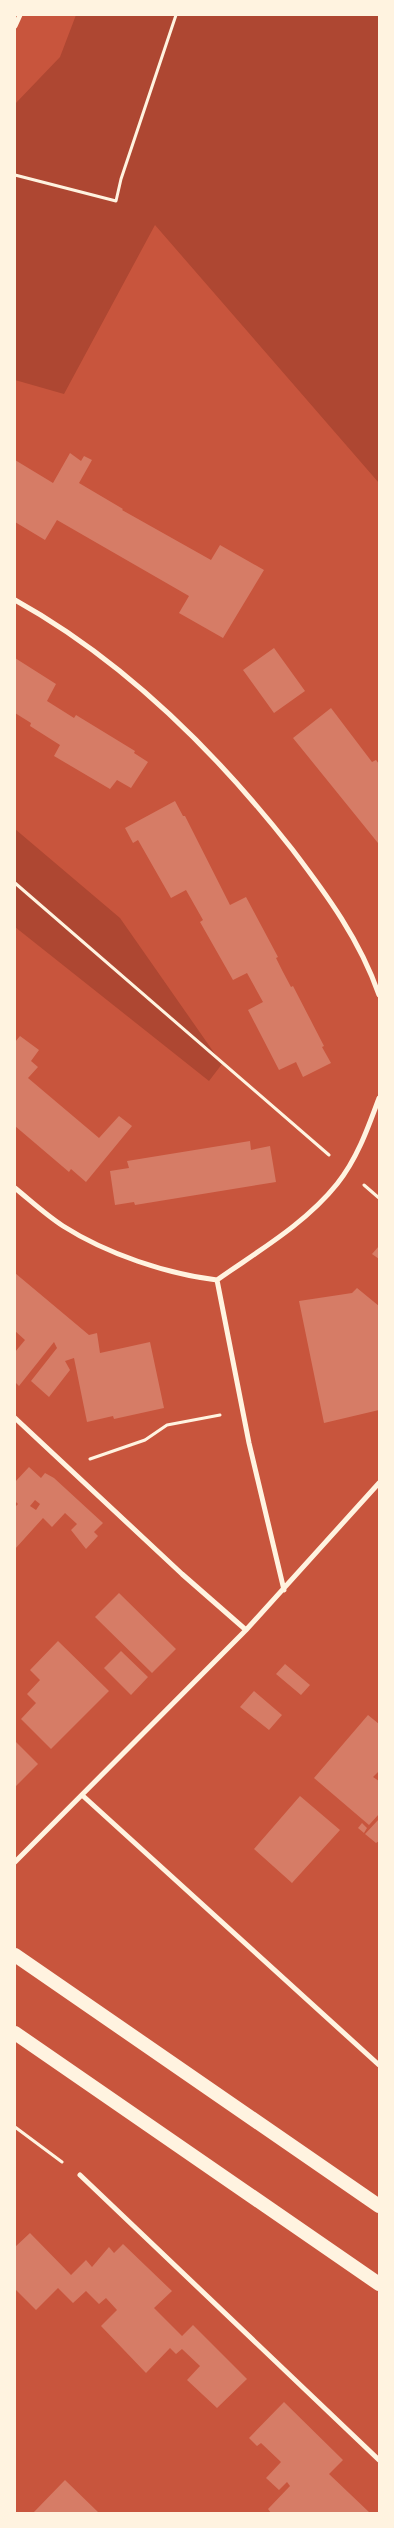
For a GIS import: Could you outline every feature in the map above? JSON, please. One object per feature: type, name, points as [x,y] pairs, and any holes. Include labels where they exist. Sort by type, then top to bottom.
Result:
[{"type":"highway","points":[[17,1956],[379,2206]]},
{"type":"highway","points":[[15,2033],[379,2284]]},
{"type":"street","points":[[15,26],[20,15]]},
{"type":"street","points":[[15,600],[55,622],[97,652],[151,697],[223,765],[329,897],[353,936],[372,974],[379,995]]},
{"type":"street","points":[[15,1188],[64,1226],[118,1253],[184,1276],[217,1280],[308,1215],[337,1184],[361,1144],[379,1098]]},
{"type":"street","points":[[217,1280],[243,1412],[284,1590]]},
{"type":"street","points":[[15,1418],[182,1574],[246,1630]]},
{"type":"street","points":[[15,1862],[246,1630],[379,1483]]},
{"type":"street","points":[[82,1795],[379,2065]]},
{"type":"street","points":[[80,2175],[379,2460]]},
{"type":"path","points":[[15,175],[116,201],[121,179],[176,15]]},
{"type":"path","points":[[15,883],[379,1198]]},
{"type":"path","points":[[68,1468],[145,1440],[167,1425],[243,1412]]},
{"type":"path","points":[[15,2127],[80,2175]]},
{"type":"shaded area","points":[[76,15],[379,15],[379,483],[155,225],[64,394],[15,380],[15,104],[60,57]]},
{"type":"shaded area","points":[[15,829],[120,918],[222,1064],[209,1081],[15,927]]},
{"type":"building","points":[[70,453],[81,461],[84,456],[92,460],[79,483],[122,510],[211,560],[220,545],[264,570],[223,638],[179,613],[189,596],[57,520],[45,540],[15,522],[15,460],[53,483]]},
{"type":"building","points":[[274,648],[305,691],[274,713],[243,670]]},
{"type":"building","points":[[15,658],[56,684],[47,701],[74,718],[76,715],[135,751],[134,753],[148,762],[131,788],[117,780],[110,789],[54,756],[60,745],[30,726],[31,723],[15,713]]},
{"type":"building","points":[[331,708],[372,762],[376,760],[379,764],[378,843],[293,738]]},
{"type":"building","points":[[175,801],[183,816],[185,816],[230,905],[246,897],[278,957],[276,958],[283,972],[291,987],[293,986],[324,1046],[322,1047],[331,1063],[303,1077],[296,1062],[279,1070],[248,1010],[263,1002],[247,973],[233,980],[200,922],[203,920],[186,890],[171,898],[138,840],[133,843],[125,828]]},
{"type":"building","points":[[20,1036],[39,1050],[31,1061],[38,1067],[28,1078],[99,1138],[119,1116],[132,1126],[86,1182],[71,1169],[69,1172],[15,1126],[15,1042]]},
{"type":"building","points":[[250,1141],[251,1150],[270,1146],[276,1182],[135,1205],[134,1202],[115,1205],[110,1171],[129,1168],[127,1161]]},
{"type":"building","points":[[379,1246],[379,1259],[372,1254]]},
{"type":"building","points":[[15,1273],[89,1335],[97,1333],[100,1353],[150,1342],[164,1408],[114,1419],[113,1416],[87,1422],[74,1358],[65,1361],[70,1370],[49,1397],[31,1381],[57,1348],[54,1342],[19,1386],[15,1382],[15,1352],[25,1340],[15,1331]]},
{"type":"building","points":[[357,1288],[379,1306],[379,1410],[324,1423],[299,1301],[352,1293]]},
{"type":"building","points":[[29,1467],[41,1478],[45,1473],[54,1478],[103,1523],[94,1532],[98,1536],[86,1549],[71,1530],[77,1524],[65,1513],[52,1527],[43,1518],[15,1549],[15,1507],[18,1504],[15,1501],[15,1482]],"holes":[[[35,1500],[40,1504],[36,1510],[30,1506]]]},
{"type":"building","points":[[119,1593],[176,1649],[152,1673],[95,1617]]},
{"type":"building","points":[[58,1641],[109,1691],[51,1749],[21,1719],[36,1703],[27,1694],[40,1680],[30,1670]]},
{"type":"building","points":[[121,1651],[148,1677],[131,1695],[104,1668]]},
{"type":"building","points":[[285,1664],[310,1685],[301,1695],[276,1674]]},
{"type":"building","points":[[254,1691],[282,1715],[269,1730],[240,1707]]},
{"type":"building","points":[[368,1715],[379,1724],[379,1771],[373,1777],[379,1781],[379,1814],[369,1825],[314,1778]]},
{"type":"building","points":[[15,1743],[38,1764],[15,1787]]},
{"type":"building","points":[[300,1796],[340,1830],[292,1883],[254,1849]]},
{"type":"building","points":[[379,1819],[379,1841],[376,1843],[365,1834]]},
{"type":"building","points":[[362,1823],[367,1828],[364,1833],[358,1828]]},
{"type":"building","points":[[30,2233],[71,2275],[86,2260],[92,2267],[109,2247],[114,2253],[123,2244],[172,2291],[154,2308],[182,2336],[193,2325],[247,2379],[217,2408],[187,2380],[200,2366],[182,2349],[176,2354],[170,2348],[146,2373],[101,2326],[117,2310],[106,2298],[99,2304],[86,2291],[73,2303],[58,2288],[36,2310],[15,2289],[15,2247]]},
{"type":"building","points":[[284,2402],[343,2460],[329,2474],[370,2513],[271,2513],[268,2509],[290,2486],[287,2482],[279,2490],[266,2478],[281,2462],[261,2443],[257,2446],[249,2438]]},
{"type":"building","points":[[65,2480],[99,2513],[33,2513]]}]
